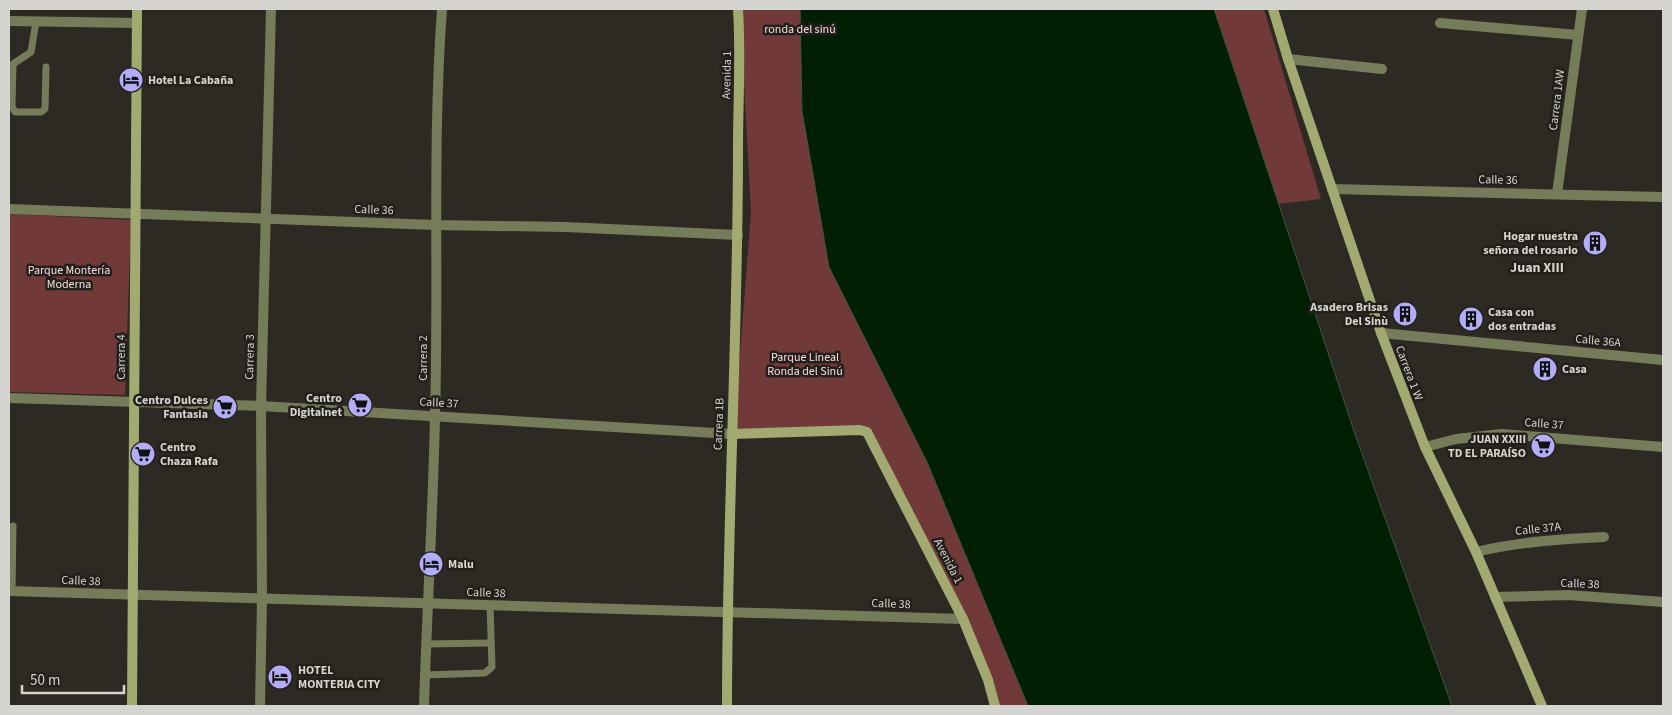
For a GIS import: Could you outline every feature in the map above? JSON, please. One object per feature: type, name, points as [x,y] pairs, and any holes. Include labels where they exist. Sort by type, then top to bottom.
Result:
[{"type":"street","name":"Carrera 4","points":[[132,706],[133,402],[138,9]]},
{"type":"street","name":"Carrera 3","points":[[260,706],[262,599],[261,406],[272,9]]},
{"type":"street","name":"Carrera 2","points":[[424,706],[426,603],[435,416],[435,225],[442,9]]},
{"type":"street","name":"Avenida 1","points":[[738,9],[740,43],[738,142]]},
{"type":"street","name":"Carrera 1 W","points":[[1273,9],[1380,333],[1425,447],[1476,552],[1542,706]]},
{"type":"street","name":"Carrera 1AW","points":[[1557,194],[1582,9]]},
{"type":"street","points":[[9,21],[137,23]]},
{"type":"street","points":[[1440,23],[1578,35]]},
{"type":"street","points":[[1288,59],[1382,69]]},
{"type":"street","name":"Carrera 1B","points":[[727,706],[727,612],[738,235],[738,142]]},
{"type":"street","name":"Calle 36","points":[[1332,189],[1663,196]]},
{"type":"street","name":"Calle 36","points":[[9,209],[435,225],[566,227],[738,235]]},
{"type":"street","name":"Calle 36A","points":[[1380,333],[1663,360]]},
{"type":"street","name":"Calle 37","points":[[9,398],[261,406],[732,434],[860,430],[867,432]]},
{"type":"street","name":"Avenida 1","points":[[867,432],[963,619],[988,680],[995,706]]},
{"type":"street","name":"Calle 37","points":[[1425,447],[1456,439],[1502,434],[1663,447]]},
{"type":"street","name":"Calle 37A","points":[[1476,552],[1505,545],[1556,539],[1604,538]]},
{"type":"street","name":"Calle 38","points":[[10,591],[963,619]]},
{"type":"street","name":"Calle 38","points":[[1495,597],[1568,595],[1663,602]]},
{"type":"lane","points":[[36,22],[31,52],[13,64],[12,106],[15,112],[41,112],[45,109],[46,67]]},
{"type":"lane","points":[[10,591],[13,526]]},
{"type":"lane","points":[[425,675],[485,673],[492,667],[490,605]]},
{"type":"lane","points":[[426,644],[491,643]]},
{"type":"green space","name":"Parque Lineal Ronda del Sinú","points":[[740,9],[822,9],[829,267],[927,462],[1028,706],[998,706],[871,431],[734,431],[751,212]]},
{"type":"green space","points":[[1214,9],[1264,9],[1321,199],[1278,204]]},
{"type":"green space","name":"Parque Montería Moderna","points":[[9,214],[131,220],[125,395],[9,392]]},
{"type":"shaded area","points":[[800,9],[1214,9],[1355,434],[1452,706],[1028,706],[927,462],[829,267],[802,111]]},
{"type":"place","name":"Hotel La Cabaña","points":[[131,80]]},
{"type":"place","name":"Hogar nuestra señora del rosario","points":[[1595,243]]},
{"type":"place","name":"Asadero Brisas Del Sinù","points":[[1405,314]]},
{"type":"place","name":"Casa con dos entradas","points":[[1471,319]]},
{"type":"place","name":"Casa","points":[[1545,369]]},
{"type":"place","name":"Centro Digitalnet","points":[[360,405]]},
{"type":"place","name":"Centro Dulces Fantasia","points":[[225,407]]},
{"type":"place","name":"JUAN XXIII TD EL PARAÍSO","points":[[1543,446]]},
{"type":"place","name":"Centro Chaza Rafa","points":[[143,454]]},
{"type":"place","name":"Malu","points":[[431,564]]},
{"type":"place","name":"HOTEL MONTERIA CITY","points":[[280,677]]},
{"type":"district","name":"Juan XIII","points":[[1537,268]]},
{"type":"park label","name":"ronda del sinú","points":[[800,29]]}]
